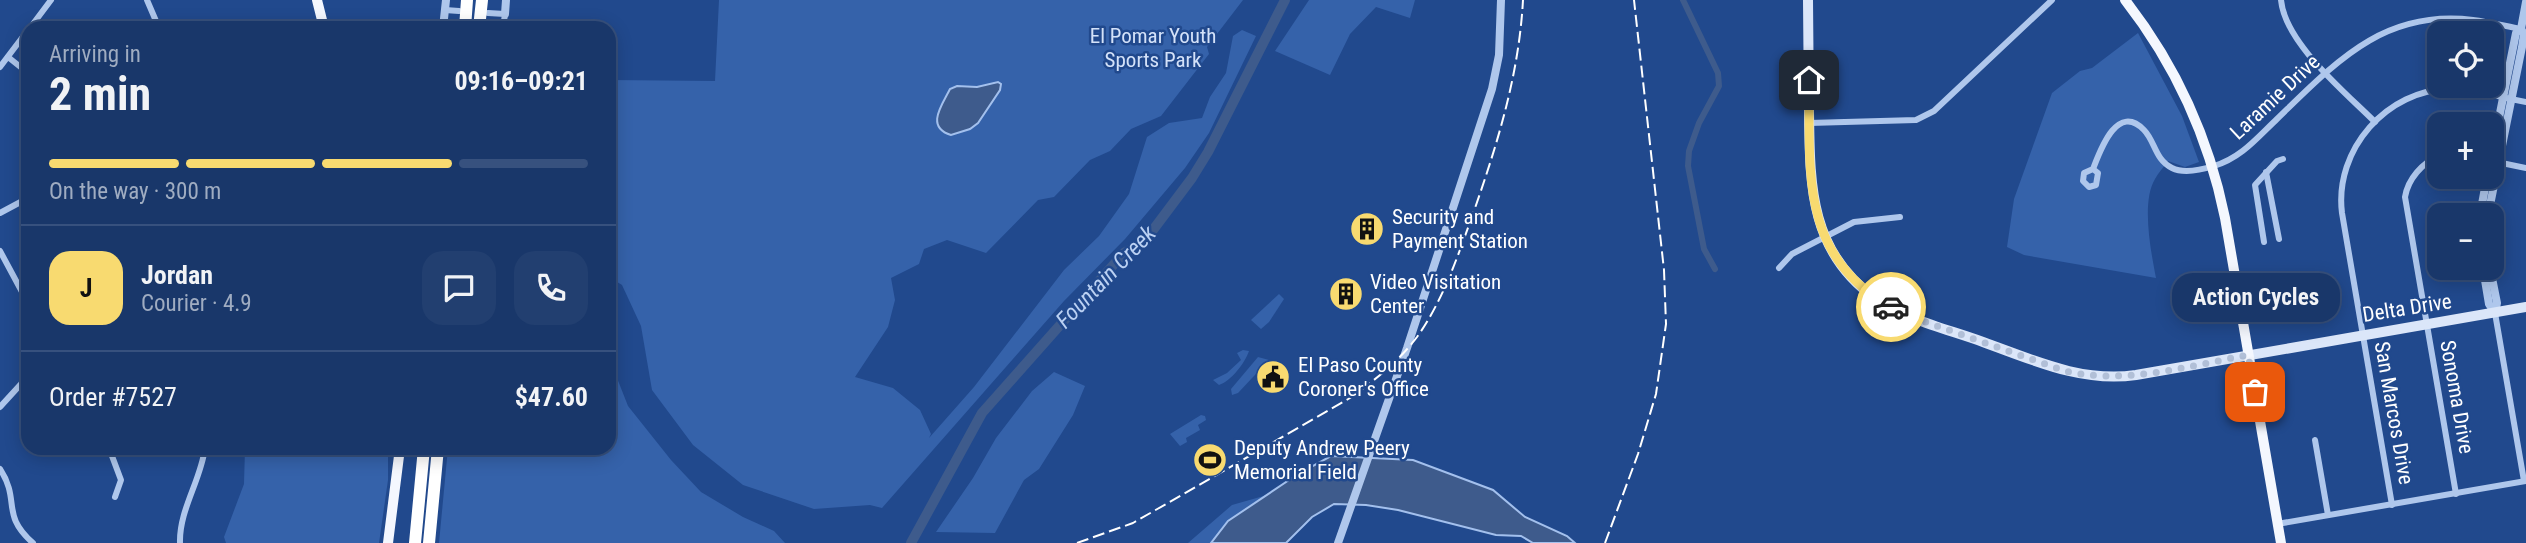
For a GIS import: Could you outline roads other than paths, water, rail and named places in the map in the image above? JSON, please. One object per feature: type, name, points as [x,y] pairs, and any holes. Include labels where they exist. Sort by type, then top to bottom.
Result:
[{"type":"highway","points":[[480,21],[482,0]]},
{"type":"highway","points":[[415,543],[423,455]]},
{"type":"highway","points":[[429,543],[437,455]]},
{"type":"main road","points":[[317,0],[322,21]]},
{"type":"main road","name":"Delta Drive","points":[[1808,0],[1810,184],[1816,217],[1824,236],[1854,279],[1887,305],[1920,320],[2065,371],[2086,376],[2119,377],[2526,307]]},
{"type":"main road","points":[[2125,0],[2161,51],[2177,80],[2212,166],[2222,205],[2281,543]]},
{"type":"main road","points":[[388,543],[397,455]]},
{"type":"street","points":[[35,21],[51,0]]},
{"type":"street","points":[[147,0],[156,21]]},
{"type":"street","points":[[504,21],[506,0]]},
{"type":"street","points":[[1338,543],[1407,348],[1492,89],[1499,55],[1501,0]]},
{"type":"street","points":[[1809,123],[1916,120],[1927,116],[2052,0]]},
{"type":"street","points":[[2281,0],[2284,16],[2293,36],[2375,122]]},
{"type":"street","points":[[2504,112],[2524,34],[2521,29],[2526,2]]},
{"type":"street","points":[[445,5],[463,5]]},
{"type":"street","points":[[488,13],[505,14]]},
{"type":"street","name":"Laramie Drive","points":[[2093,169],[2106,136],[2119,124],[2132,122],[2145,130],[2155,152],[2171,168],[2186,172],[2233,159],[2346,54],[2371,37],[2416,21],[2474,20],[2521,29]]},
{"type":"street","points":[[0,66],[21,40]]},
{"type":"street","points":[[8,57],[21,67]]},
{"type":"street","name":"San Marcos Drive","points":[[2392,505],[2340,198],[2345,167],[2350,155],[2375,122],[2406,99],[2432,91],[2463,90],[2526,103]]},
{"type":"street","points":[[2504,120],[2508,99]]},
{"type":"street","points":[[2264,243],[2255,185],[2277,161],[2283,159]]},
{"type":"street","name":"Sonoma Drive","points":[[2427,163],[2413,177],[2405,197],[2456,494]]},
{"type":"street","points":[[2504,164],[2526,168]]},
{"type":"street","points":[[2266,172],[2279,239]]},
{"type":"street","points":[[0,213],[21,202]]},
{"type":"street","points":[[1779,268],[1792,254],[1854,222],[1900,218]]},
{"type":"street","points":[[0,251],[21,289]]},
{"type":"street","points":[[2485,280],[2488,304],[2495,313]]},
{"type":"street","points":[[2277,524],[2525,481],[2495,313],[2497,303],[2492,280]]},
{"type":"street","points":[[0,407],[21,384]]},
{"type":"street","points":[[2315,440],[2328,515]]},
{"type":"street","points":[[112,455],[121,480],[115,497]]},
{"type":"street","points":[[180,543],[179,529],[203,455]]},
{"type":"street","points":[[0,469],[9,487],[7,509],[10,519],[16,529],[33,543]]},
{"type":"waterway","name":"Fountain Creek","points":[[911,543],[982,413],[1124,253],[1144,242],[1192,178],[1208,152],[1285,0]]},
{"type":"waterway","points":[[1683,0],[1718,73],[1719,86],[1699,123],[1689,151],[1688,166],[1704,249],[1715,269]]},
{"type":"railway","points":[[1077,543],[1133,523],[1350,398],[1386,370],[1410,346],[1443,292],[1483,185],[1512,81],[1523,0]]},
{"type":"railway","points":[[1605,543],[1638,454],[1656,394],[1666,324],[1664,270],[1634,0]]},
{"type":"place","name":"Security and Payment Station","points":[[1367,229]]},
{"type":"place","name":"Video Visitation Center","points":[[1346,294]]},
{"type":"place","name":"El Paso County Coroner's Office","points":[[1273,377]]},
{"type":"place","name":"Action Cycles","points":[[2255,392]]},
{"type":"place","name":"Deputy Andrew Peery Memorial Field","points":[[1210,460]]},
{"type":"park label","name":"El Pomar Youth Sports Park","points":[[1153,48]]}]
